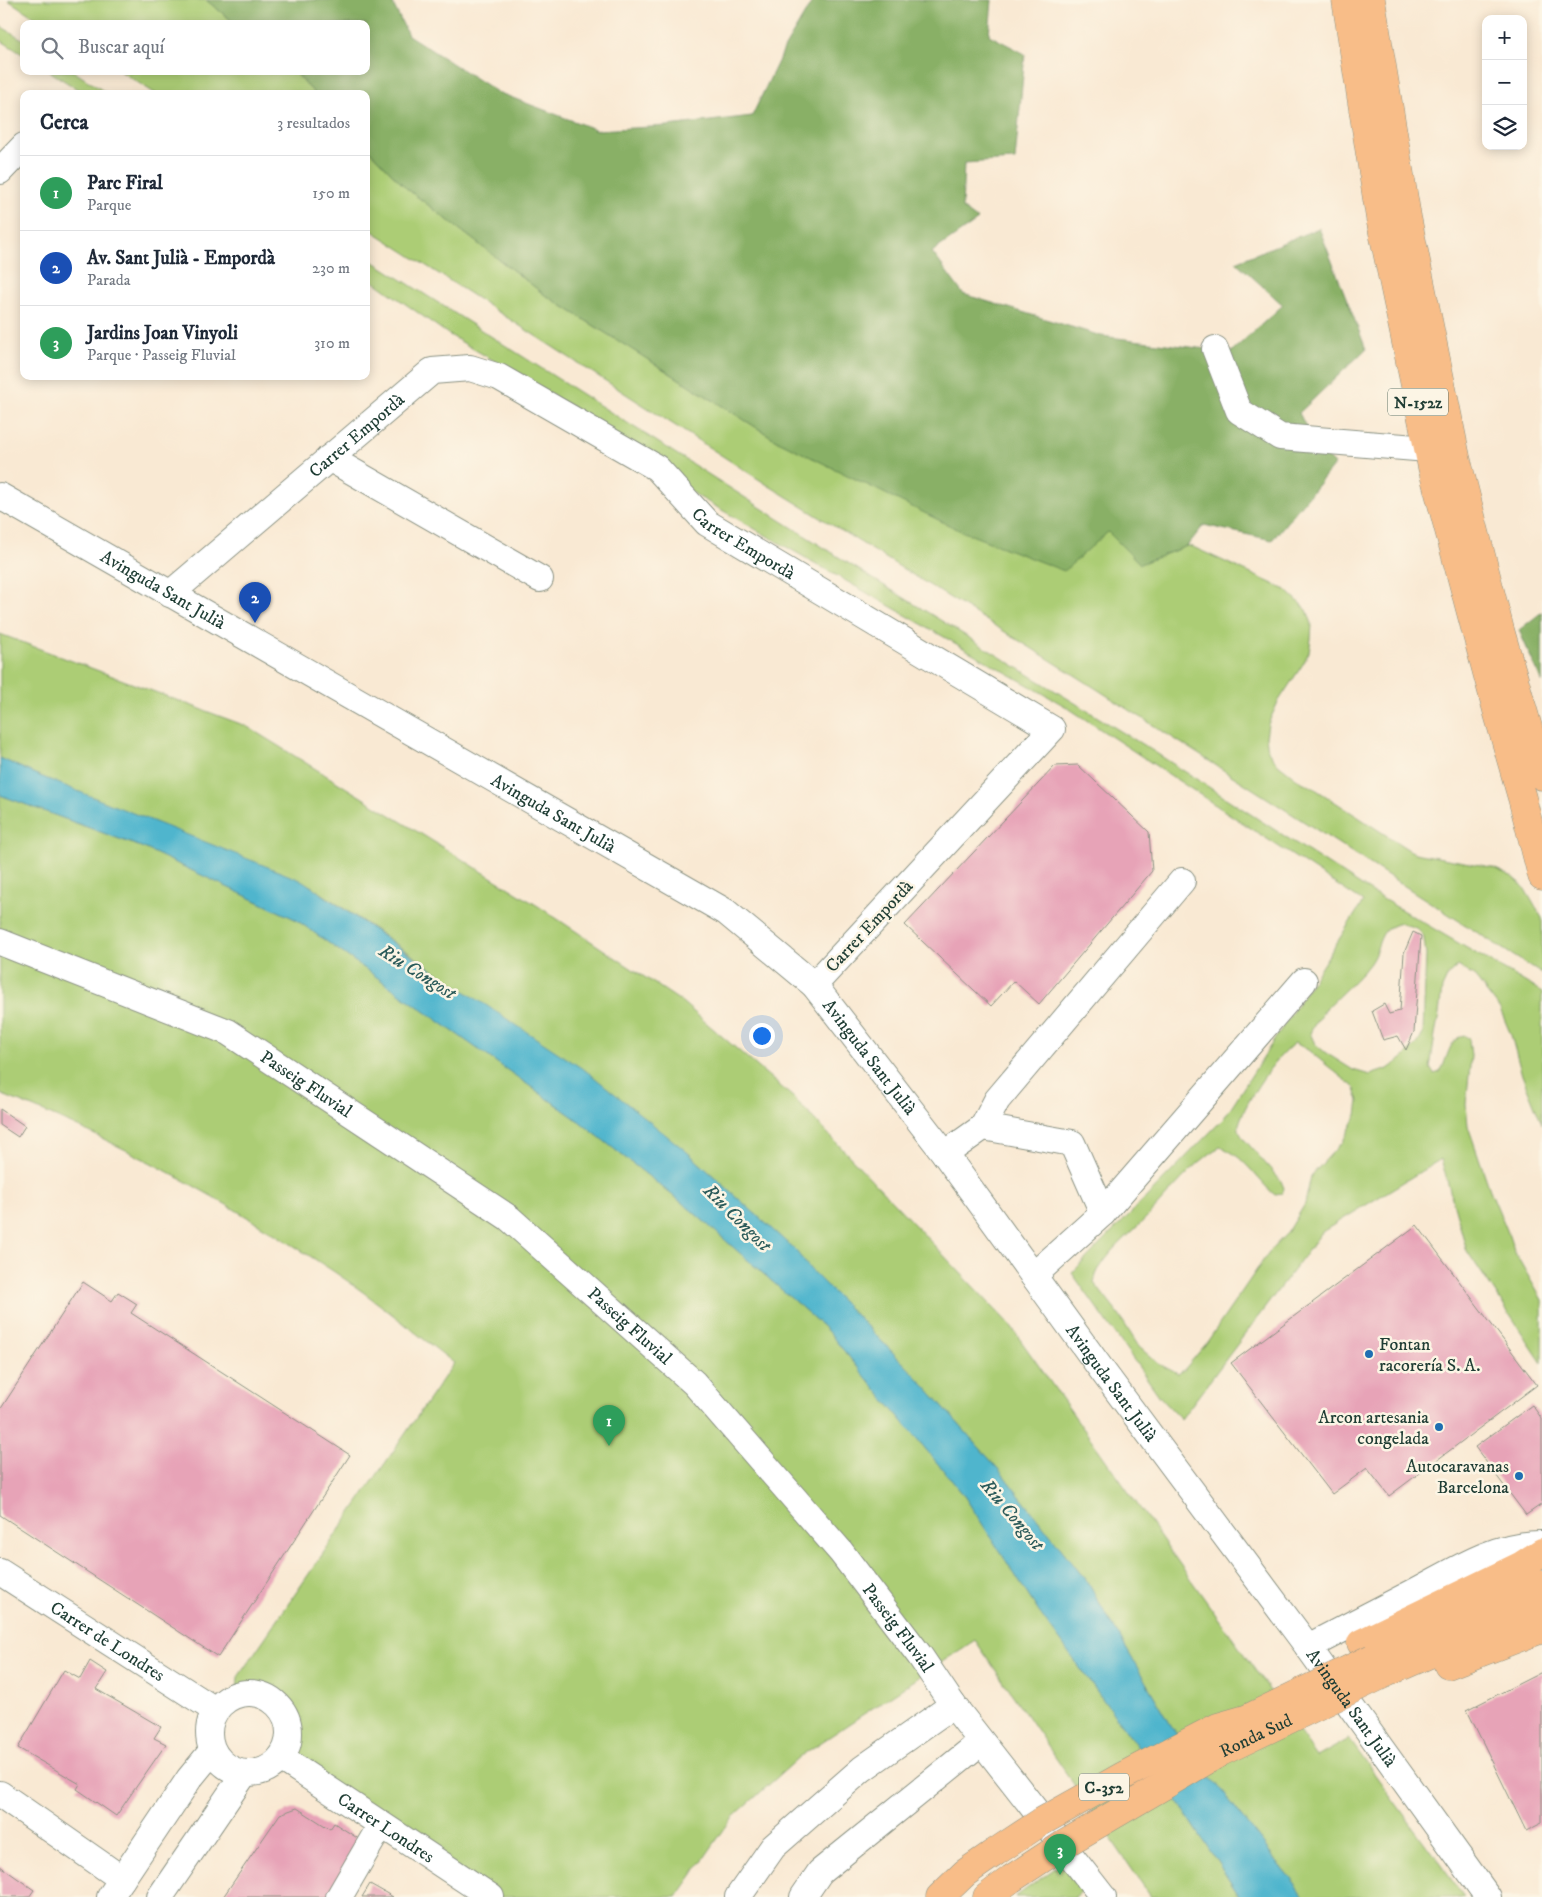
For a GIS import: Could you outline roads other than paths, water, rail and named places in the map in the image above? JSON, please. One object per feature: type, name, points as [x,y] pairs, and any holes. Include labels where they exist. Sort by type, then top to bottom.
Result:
[{"type":"highway","name":"N-152z","points":[[1346,0],[1380,218],[1428,449],[1542,876]]},
{"type":"highway","name":"N-152z","points":[[1371,0],[1407,218],[1456,457],[1500,630],[1542,776]]},
{"type":"highway","points":[[1522,798],[1542,850]]},
{"type":"highway","points":[[1378,1665],[1542,1552]]},
{"type":"highway","points":[[1220,1740],[1378,1665],[1470,1614],[1542,1584]]},
{"type":"highway","points":[[1220,1740],[1240,1709],[1378,1665],[1542,1605]]},
{"type":"highway","points":[[1378,1665],[1542,1629]]},
{"type":"highway","name":"Ronda Sud","points":[[940,1897],[965,1873],[1074,1803],[1220,1740]]},
{"type":"highway","name":"Ronda Sud","points":[[986,1897],[1220,1740]]},
{"type":"highway","points":[[919,1897],[965,1873]]},
{"type":"street","points":[[0,171],[20,150]]},
{"type":"street","points":[[1215,349],[1239,411],[1280,437],[1428,449]]},
{"type":"street","name":"Carrer Empordà","points":[[170,594],[432,371],[470,368],[499,377],[657,468],[707,523],[1052,728],[814,985]]},
{"type":"street","points":[[330,458],[540,579]]},
{"type":"street","name":"Avinguda Sant Julià","points":[[0,496],[726,912],[814,985],[945,1154],[1308,1647],[1488,1897]]},
{"type":"street","points":[[945,1154],[983,1127],[997,1100],[1182,882]]},
{"type":"street","name":"Passeig Fluvial","points":[[0,942],[228,1032],[509,1218],[694,1383],[841,1552],[920,1656],[953,1705],[1093,1892]]},
{"type":"street","points":[[1033,1276],[1103,1213],[1304,981]]},
{"type":"street","points":[[983,1127],[1072,1143],[1103,1213]]},
{"type":"street","points":[[1308,1647],[1468,1564],[1504,1548],[1542,1544]]},
{"type":"street","name":"Carrer de Londres","points":[[0,1572],[215,1710]]},
{"type":"street","points":[[251,1692],[265,1695],[277,1703],[286,1716],[290,1730],[288,1744],[281,1758],[271,1768],[258,1773],[244,1774],[230,1769],[221,1763],[212,1751],[210,1723],[215,1710],[224,1701],[237,1694],[251,1692]]},
{"type":"street","points":[[738,1897],[773,1847],[862,1769],[953,1705]]},
{"type":"street","points":[[803,1897],[820,1872],[981,1742]]},
{"type":"street","points":[[0,1794],[116,1888],[189,1779],[212,1751]]},
{"type":"street","name":"Carrer Londres","points":[[281,1758],[336,1805],[381,1825],[422,1864],[475,1893]]},
{"type":"street","points":[[160,1897],[244,1774]]},
{"type":"street","points":[[339,1897],[381,1825]]},
{"type":"water","name":"Riu Congost","points":[[0,758],[35,774],[303,881],[422,963],[589,1073],[686,1151],[796,1251],[810,1269],[916,1376],[1000,1471],[1088,1583],[1172,1727],[1305,1897],[1240,1897],[1183,1809],[1039,1612],[963,1494],[825,1328],[691,1210],[579,1121],[295,919],[144,848],[0,795]]},
{"type":"place","name":"Av. Sant Julià - Empordà","points":[[255,623]]},
{"type":"place","name":"Fontan racorería S. A.","points":[[1369,1354]]},
{"type":"place","name":"Arcon artesania congelada","points":[[1439,1427]]},
{"type":"place","name":"Parc Firal","points":[[609,1446]]},
{"type":"place","name":"Autocaravanas Barcelona","points":[[1519,1476]]},
{"type":"place","name":"Jardins Joan Vinyoli","points":[[1060,1875]]}]
